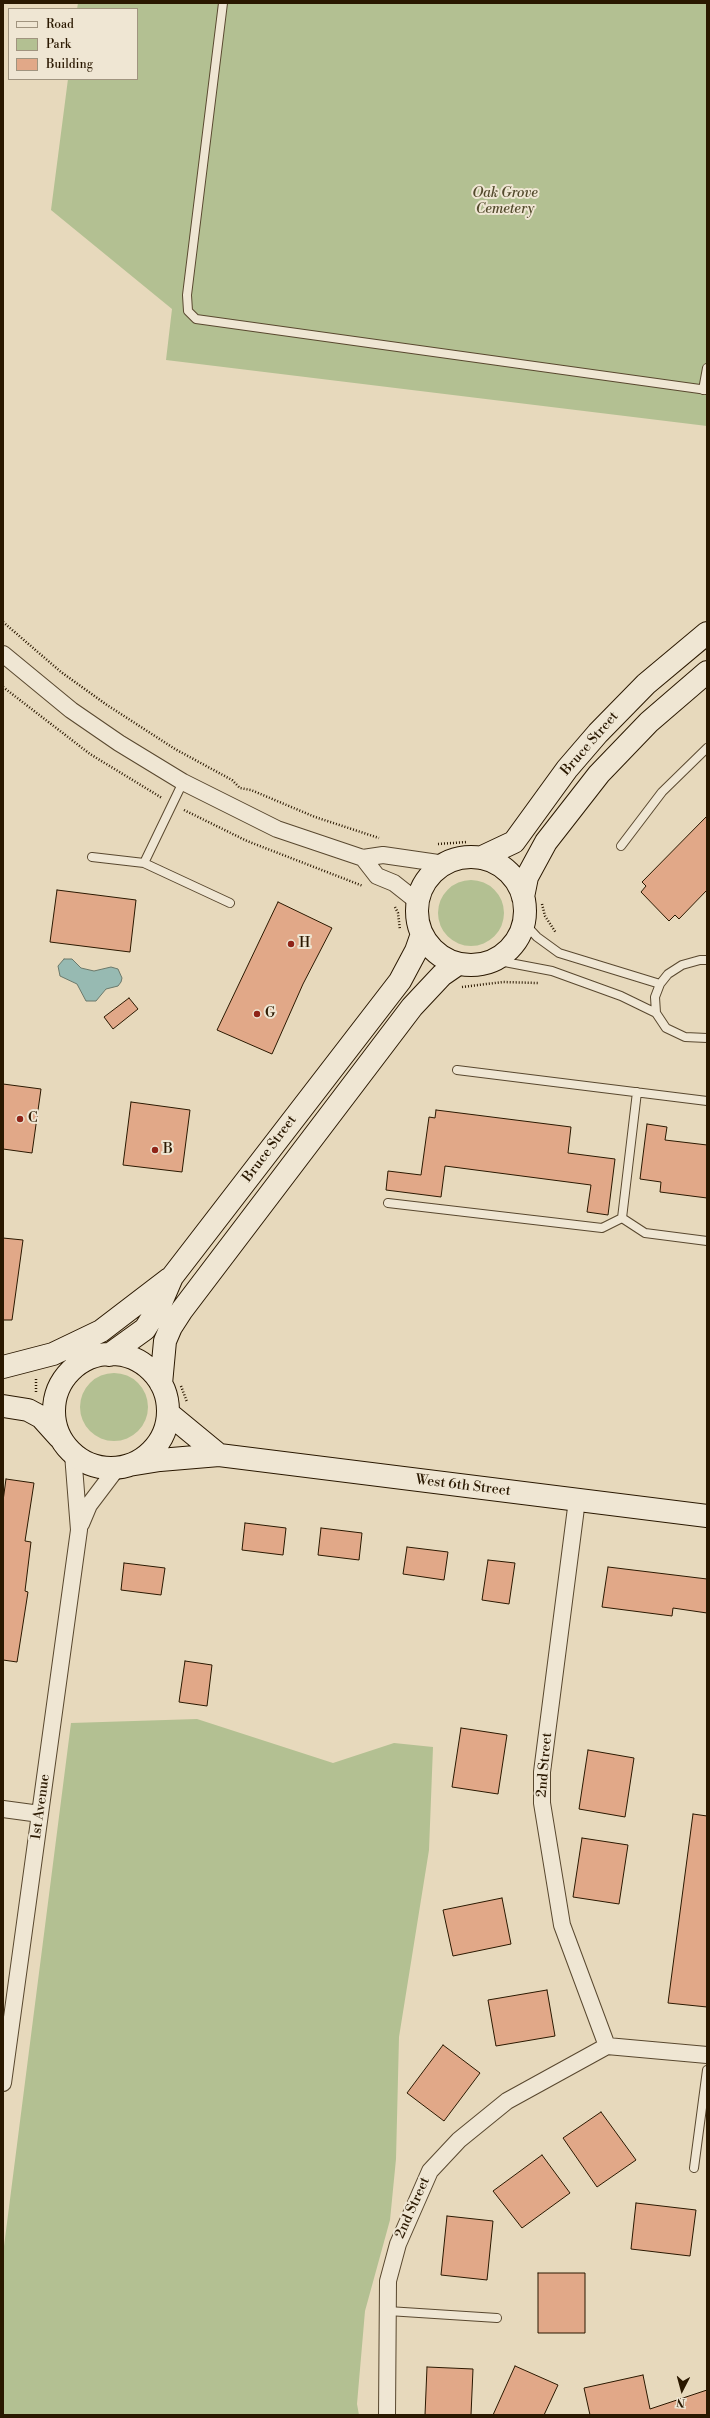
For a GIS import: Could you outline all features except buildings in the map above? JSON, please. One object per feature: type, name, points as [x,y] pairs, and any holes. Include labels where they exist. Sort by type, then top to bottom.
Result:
[{"type":"street","name":"Bruce Street","points":[[476,850],[514,842],[567,769],[598,732],[646,684],[707,633]]},
{"type":"street","points":[[3,654],[77,714],[119,743],[183,782],[278,829],[363,858],[383,855],[445,864]]},
{"type":"street","name":"Bruce Street","points":[[533,900],[527,877],[546,842],[599,774],[649,722],[707,672]]},
{"type":"street","points":[[476,850],[502,867],[533,900],[513,945],[494,960],[482,964],[458,964],[436,953],[422,934],[418,924],[418,902],[427,879],[445,864],[476,850]]},
{"type":"street","points":[[363,858],[377,876],[394,883],[418,902]]},
{"type":"street","name":"Bruce Street","points":[[109,1354],[145,1329],[160,1305],[172,1277],[400,981],[416,951],[422,934]]},
{"type":"street","name":"Bruce Street","points":[[170,1382],[165,1341],[171,1327],[182,1310],[412,1007],[442,975],[458,964]]},
{"type":"street","points":[[3,1368],[53,1354],[101,1331],[131,1311],[172,1277]]},
{"type":"street","points":[[3,1372],[35,1372],[83,1362],[109,1354],[124,1356],[139,1362],[170,1382],[166,1398],[168,1413],[165,1430],[157,1445],[144,1458],[123,1467],[94,1465],[67,1446],[42,1417],[28,1410],[3,1406]]},
{"type":"street","points":[[67,1446],[55,1424],[54,1409],[56,1395],[67,1376],[83,1362]]},
{"type":"street","points":[[168,1413],[219,1455]]},
{"type":"street","name":"1st Avenue","points":[[67,1446],[79,1530]]},
{"type":"street","name":"West 6th Street","points":[[123,1467],[160,1460],[219,1455],[707,1516]]},
{"type":"street","name":"1st Avenue","points":[[3,2084],[79,1530],[88,1505],[123,1467]]},
{"type":"street","name":"2nd Street","points":[[387,2415],[388,2281],[398,2244],[430,2171],[459,2140],[507,2101],[608,2046],[562,1925],[542,1803],[542,1772],[578,1500]]},
{"type":"street","points":[[3,1809],[40,1814]]},
{"type":"street","points":[[608,2046],[707,2056]]},
{"type":"lane","points":[[223,3],[187,295],[188,311],[196,319],[705,390],[707,368]]},
{"type":"lane","points":[[622,846],[662,792],[707,748]]},
{"type":"lane","points":[[144,863],[183,782]]},
{"type":"lane","points":[[92,857],[144,863],[230,903]]},
{"type":"lane","points":[[524,923],[537,937],[559,953],[660,984]]},
{"type":"lane","points":[[706,959],[682,965],[668,974],[660,984],[655,997],[656,1013],[666,1028],[685,1037],[706,1039]]},
{"type":"lane","points":[[494,960],[552,971],[621,996],[656,1013]]},
{"type":"lane","points":[[456,1070],[707,1101]]},
{"type":"lane","points":[[622,1218],[637,1092]]},
{"type":"lane","points":[[388,1203],[602,1228],[622,1218]]},
{"type":"lane","points":[[622,1218],[645,1233],[707,1241]]},
{"type":"lane","points":[[694,2168],[707,2070]]},
{"type":"lane","points":[[388,2311],[497,2318]]},
{"type":"path","points":[[3,622],[61,672],[107,705],[175,749],[232,780],[240,788],[251,790],[315,817],[384,839]]},
{"type":"path","points":[[3,687],[90,754],[143,788]]},
{"type":"path","points":[[199,818],[292,860],[368,888]]},
{"type":"path","points":[[434,844],[476,850]]},
{"type":"path","points":[[533,900],[558,935],[553,940]]},
{"type":"path","points":[[393,902],[398,913],[400,936]]},
{"type":"path","points":[[456,988],[503,982],[539,984]]},
{"type":"path","points":[[33,1398],[37,1388],[36,1379]]},
{"type":"path","points":[[170,1382],[188,1404]]},
{"type":"green space","name":"Oak Grove Cemetery","points":[[78,3],[707,3],[707,426],[166,360],[172,309],[51,210],[68,80],[138,80],[138,8],[77,8]]},
{"type":"green space","points":[[471,880],[484,883],[494,890],[501,900],[504,913],[501,926],[494,936],[484,943],[471,946],[458,943],[448,936],[441,926],[438,913],[441,900],[448,890],[458,883]]},
{"type":"green space","points":[[114,1373],[127,1376],[138,1383],[145,1394],[148,1407],[145,1420],[138,1431],[127,1438],[114,1441],[101,1438],[90,1431],[83,1420],[80,1407],[83,1394],[90,1383],[101,1376]]},
{"type":"green space","points":[[197,1719],[333,1763],[394,1743],[433,1747],[429,1850],[399,2037],[396,2159],[390,2220],[365,2311],[357,2404],[359,2415],[3,2415],[3,2254],[71,1723]]},
{"type":"water","points":[[64,959],[72,959],[81,968],[94,971],[111,967],[118,969],[122,978],[121,982],[118,986],[106,989],[96,1001],[86,1001],[77,984],[60,976],[58,966]]},
{"type":"place","name":"H","points":[[291,944]]},
{"type":"place","name":"G","points":[[257,1014]]},
{"type":"place","name":"C","points":[[20,1119]]},
{"type":"place","name":"B","points":[[155,1150]]}]
